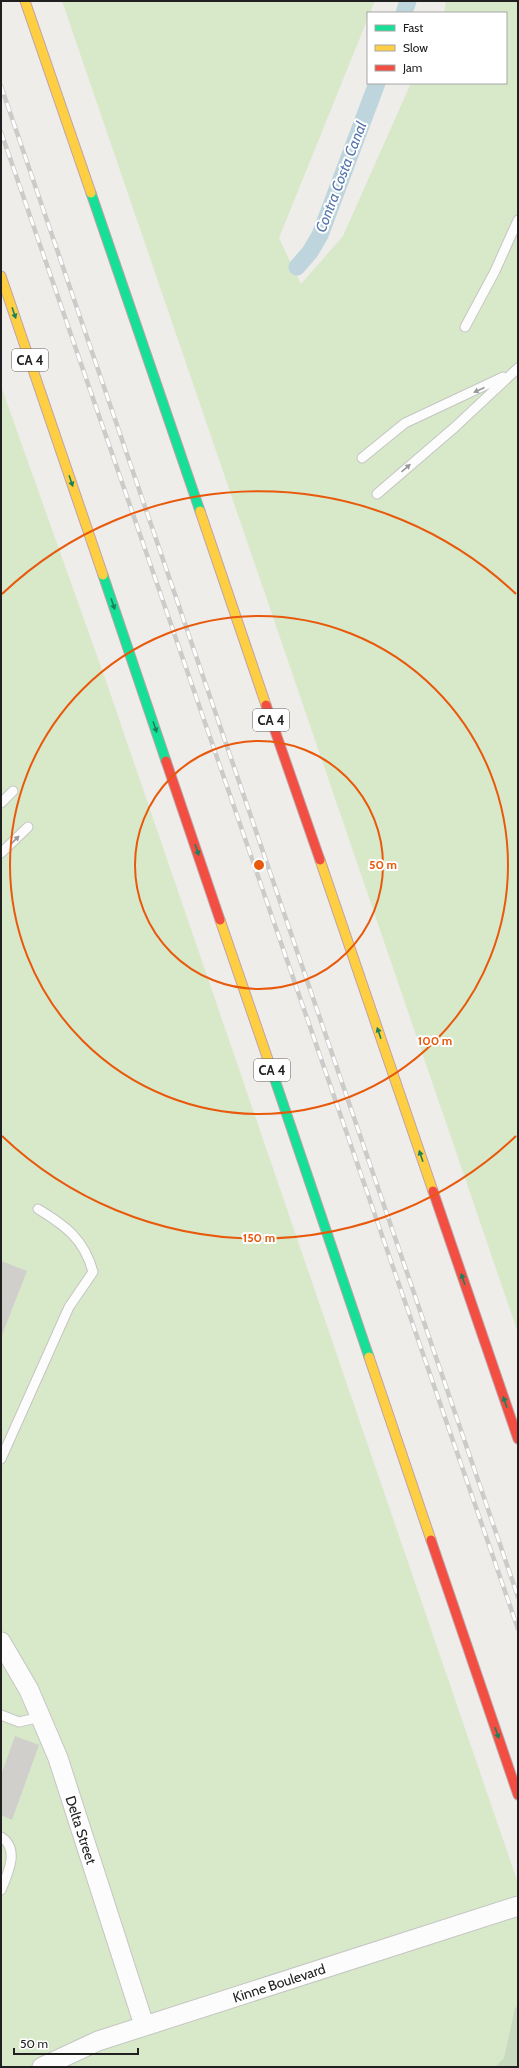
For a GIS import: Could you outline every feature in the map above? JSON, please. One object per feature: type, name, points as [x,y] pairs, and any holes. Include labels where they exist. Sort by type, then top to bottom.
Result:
[{"type":"highway","name":"CA 4","points":[[25,1],[518,1439]]},
{"type":"highway","name":"CA 4","points":[[1,276],[518,1794]]},
{"type":"street","name":"Delta Street","points":[[1,1642],[29,1690],[58,1758],[144,2026]]},
{"type":"street","name":"Kinne Boulevard","points":[[42,2067],[98,2040],[518,1906]]},
{"type":"lane","points":[[465,327],[495,271],[518,220]]},
{"type":"lane","points":[[362,458],[405,423],[516,370]]},
{"type":"lane","points":[[377,494],[455,428],[516,370]]},
{"type":"lane","points":[[1,803],[13,791]]},
{"type":"lane","points":[[1,853],[28,827]]},
{"type":"lane","points":[[1,1458],[69,1307],[93,1272],[89,1259],[78,1240],[62,1224],[38,1209]]},
{"type":"lane","points":[[1,1715],[18,1722],[41,1717]]},
{"type":"lane","points":[[1,1837],[8,1842],[11,1850],[9,1869],[1,1890]]},
{"type":"green space","points":[[62,1],[375,1],[370,12],[367,12],[367,20],[279,238],[301,284],[343,236],[411,84],[507,84],[507,12],[444,12],[446,1],[518,1],[518,1333]]},
{"type":"green space","points":[[1,386],[106,681],[518,1883],[518,2067],[1,2067]]},
{"type":"green space","points":[[518,2006],[518,2067],[495,2067],[504,2058],[515,2008]]},
{"type":"building","points":[[1,1261],[27,1271],[2,1335],[1,1335]]},
{"type":"building","points":[[15,1736],[39,1745],[12,1820],[1,1815],[1,1775]]},
{"type":"waterway","name":"Contra Costa Canal","points":[[404,12],[408,1]]},
{"type":"waterway","name":"Contra Costa Canal","points":[[297,267],[310,252],[320,235],[377,84]]},
{"type":"railway","points":[[1,86],[518,1597]]},
{"type":"railway","points":[[1,132],[518,1629]]},
{"type":"traffic: fast","points":[[91,193],[200,511]]},
{"type":"traffic: fast","points":[[103,575],[166,761]]},
{"type":"traffic: fast","points":[[274,1077],[369,1357]]},
{"type":"traffic: slow","points":[[25,1],[91,193]]},
{"type":"traffic: slow","points":[[1,276],[103,575]]},
{"type":"traffic: slow","points":[[200,511],[266,705]]},
{"type":"traffic: slow","points":[[320,860],[433,1191]]},
{"type":"traffic: slow","points":[[220,920],[274,1077]]},
{"type":"traffic: slow","points":[[369,1357],[431,1540]]},
{"type":"traffic: jam","points":[[266,705],[320,860]]},
{"type":"traffic: jam","points":[[166,761],[220,920]]},
{"type":"traffic: jam","points":[[433,1191],[518,1439]]},
{"type":"traffic: jam","points":[[431,1540],[518,1795]]}]
